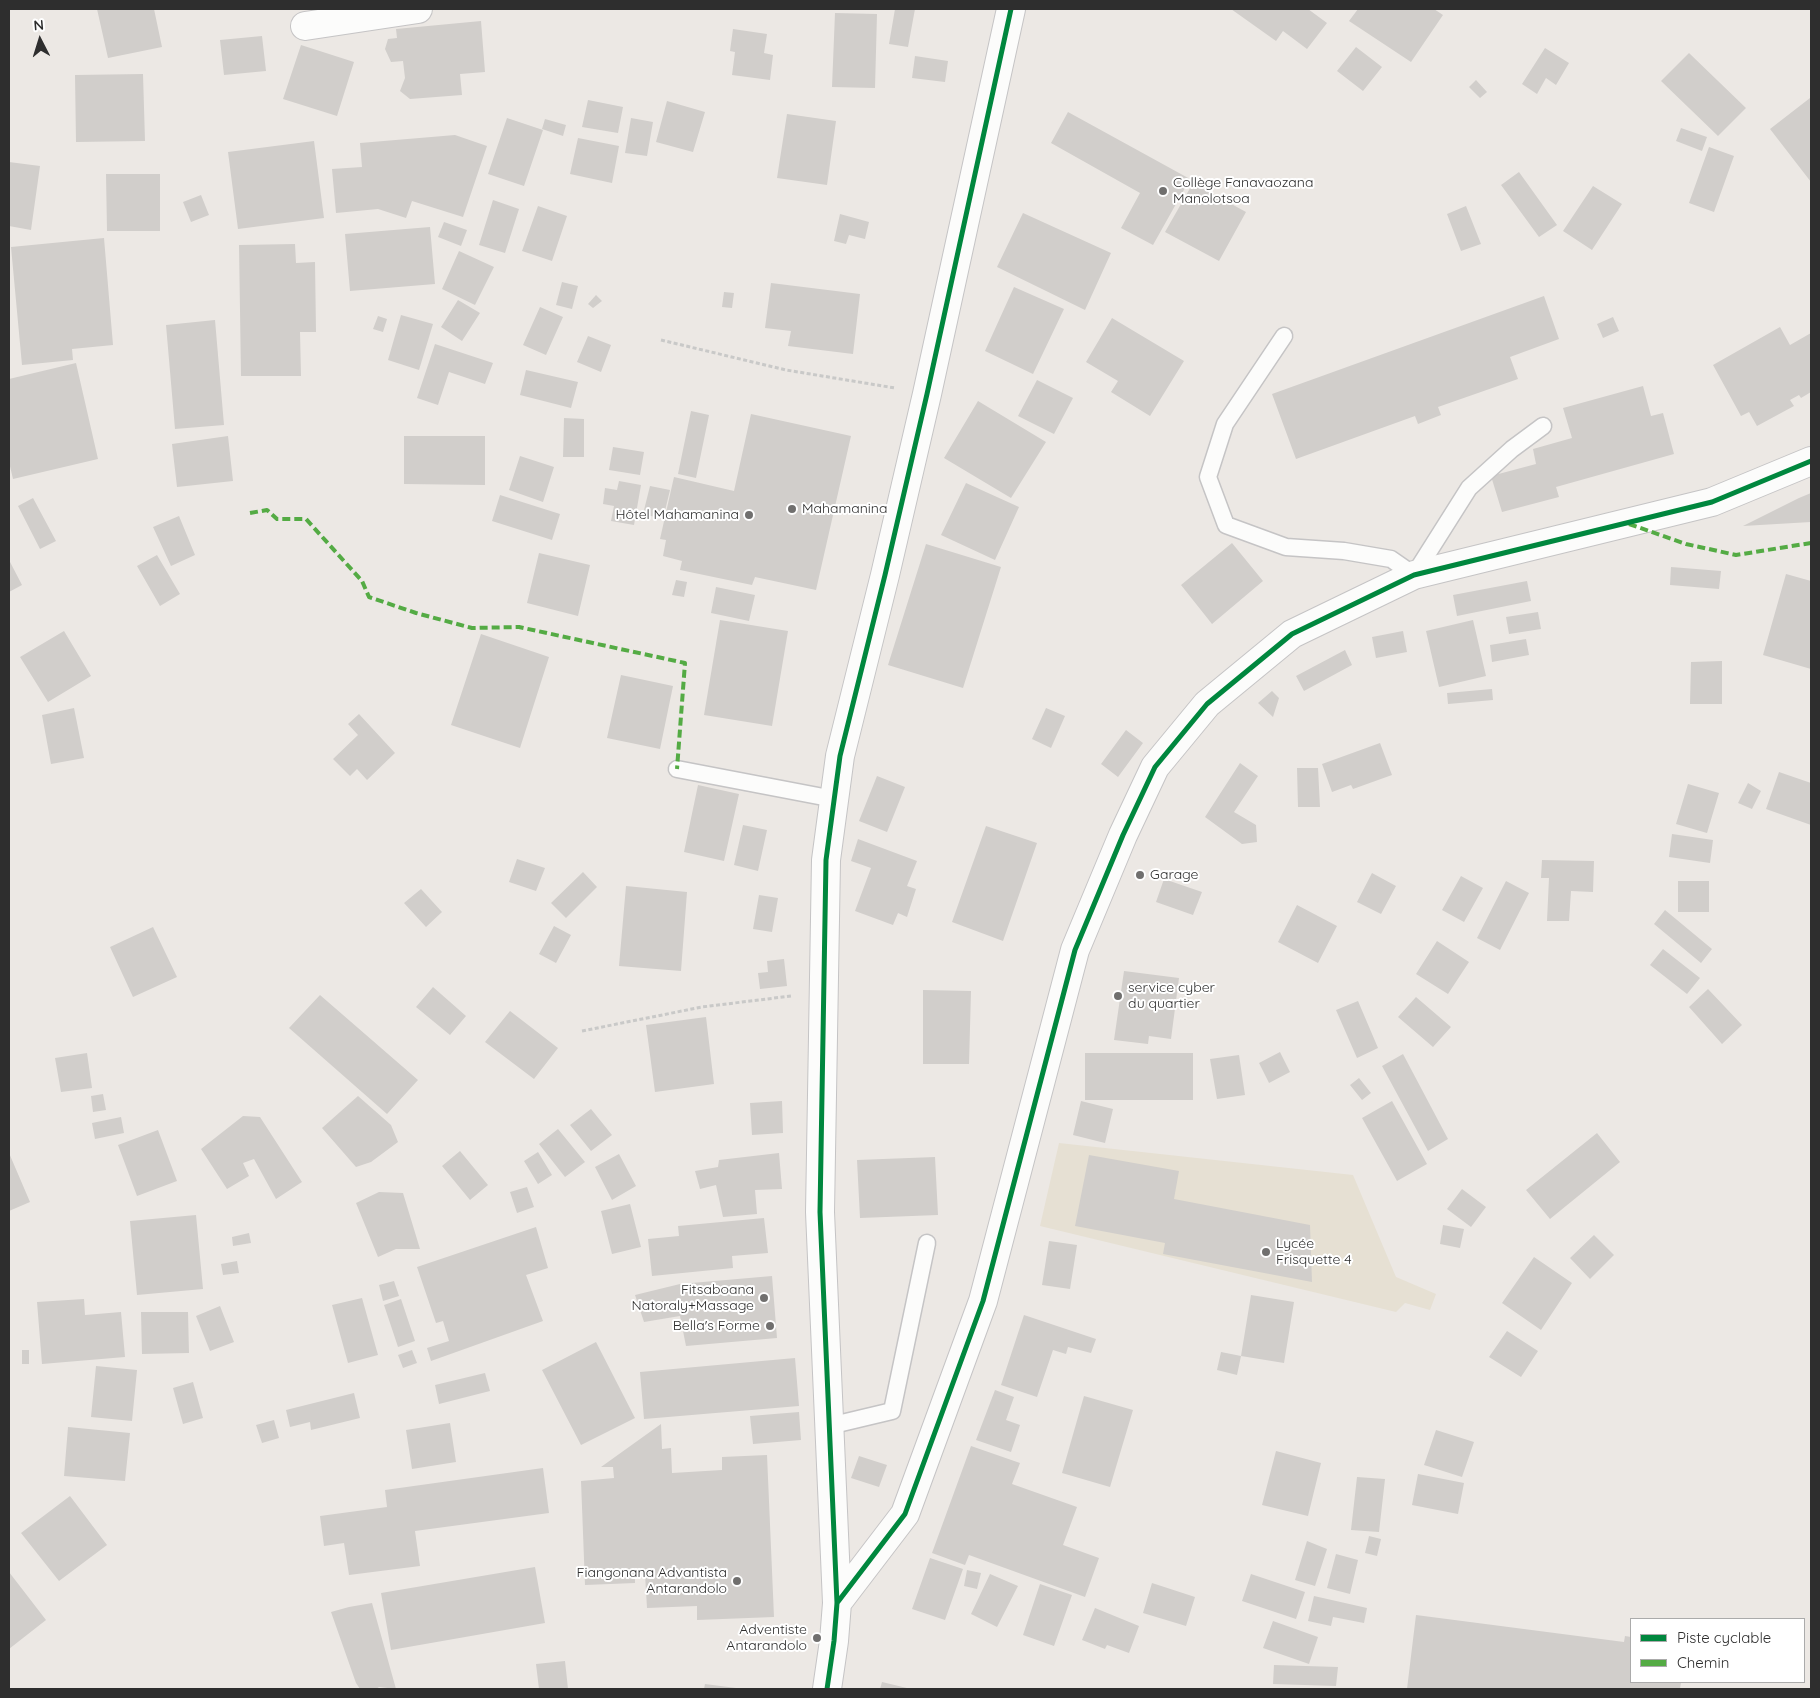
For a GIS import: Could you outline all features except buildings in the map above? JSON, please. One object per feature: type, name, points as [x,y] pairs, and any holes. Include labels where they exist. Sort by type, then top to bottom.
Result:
[{"type":"street","points":[[305,26],[418,9]]},
{"type":"street","points":[[826,1689],[834,1641],[836,1603],[820,1212],[826,860],[840,756],[883,585],[927,394],[1011,9]]},
{"type":"street","points":[[836,1603],[905,1514],[983,1302],[1076,950],[1123,836],[1155,767],[1207,704],[1292,634],[1414,574],[1712,502],[1811,461]]},
{"type":"lane","points":[[1284,336],[1225,424],[1208,477],[1226,525],[1286,547],[1344,551],[1391,559],[1414,574],[1469,488],[1512,449],[1543,426]]},
{"type":"lane","points":[[677,769],[834,799]]},
{"type":"lane","points":[[830,1426],[892,1411],[927,1243]]},
{"type":"path","points":[[661,340],[786,370],[927,394]]},
{"type":"path","points":[[582,1031],[702,1007],[823,992]]},
{"type":"shaded area","name":"Lycée Frisquette 4","points":[[1059,1143],[1353,1175],[1396,1277],[1436,1294],[1430,1310],[1405,1303],[1396,1312],[1040,1226]]},
{"type":"marked path","points":[[250,513],[267,510],[277,519],[306,519],[362,581],[369,597],[416,613],[472,628],[519,627],[685,663],[677,769]]},
{"type":"marked path","points":[[1629,524],[1686,544],[1736,555],[1811,543]]},
{"type":"cycle path","points":[[827,1689],[837,1603],[820,1212],[826,860],[840,756],[927,394],[1011,9]]},
{"type":"cycle path","points":[[837,1603],[905,1514],[983,1301],[1075,950],[1123,835],[1155,767],[1207,704],[1292,634],[1414,575],[1712,502],[1811,461]]},
{"type":"place","name":"Collège Fanavaozana Manolotsoa","points":[[1163,191]]},
{"type":"place","name":"Mahamanina","points":[[792,509]]},
{"type":"place","name":"Hôtel Mahamanina","points":[[749,515]]},
{"type":"place","name":"Garage","points":[[1140,875]]},
{"type":"place","name":"service cyber du quartier","points":[[1118,996]]},
{"type":"place","name":"Lycée Frisquette 4","points":[[1266,1252]]},
{"type":"place","name":"Fitsaboana Natoraly+Massage","points":[[764,1298]]},
{"type":"place","name":"Bella's Forme","points":[[770,1326]]},
{"type":"place","name":"Fiangonana Advantista Antarandolo","points":[[737,1581]]},
{"type":"place","name":"Adventiste Antarandolo","points":[[817,1638]]}]
